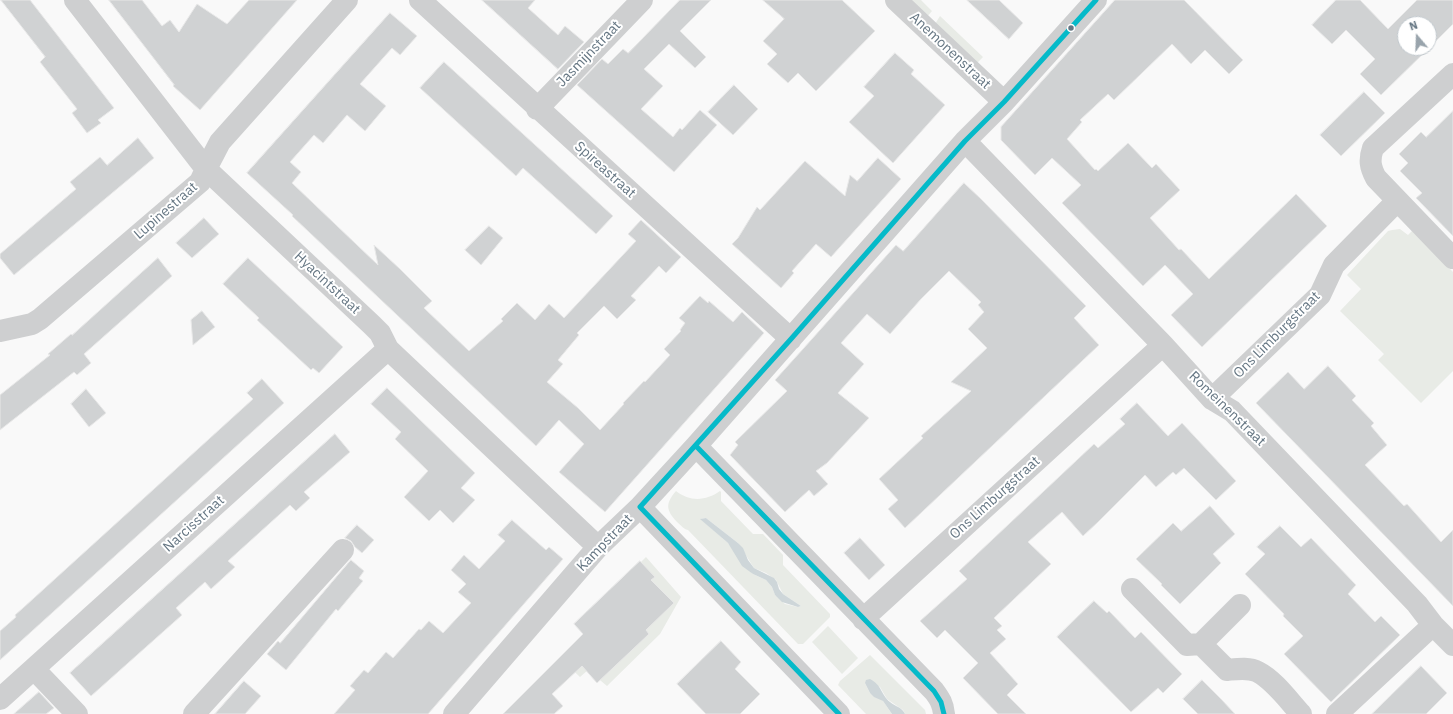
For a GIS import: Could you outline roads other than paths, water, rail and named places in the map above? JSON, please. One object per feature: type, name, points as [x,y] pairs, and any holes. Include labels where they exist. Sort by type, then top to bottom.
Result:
[{"type":"street","name":"Hyacintstraat","points":[[75,0],[206,169],[372,324],[380,333],[388,349],[598,547]]},
{"type":"street","name":"Lupinestraat","points":[[2,326],[32,324],[40,319],[200,182],[220,142],[347,0]]},
{"type":"street","name":"Spireastraat","points":[[420,0],[537,109],[791,339]]},
{"type":"street","name":"Jasmijnstraat","points":[[537,109],[642,0]]},
{"type":"street","name":"Anemonenstraat","points":[[896,0],[1004,102]]},
{"type":"street","name":"Kampstraat","points":[[454,714],[598,547],[640,507],[696,446],[965,140],[1004,102],[1096,0]]},
{"type":"street","points":[[1453,74],[1373,148],[1370,156],[1372,172],[1376,178],[1453,258]]},
{"type":"street","name":"Romeinenstraat","points":[[965,140],[1163,345],[1212,399],[1232,411],[1417,604],[1433,625],[1453,645]]},
{"type":"street","name":"Ons Limburgstraat","points":[[1212,399],[1320,295],[1334,265],[1397,201]]},
{"type":"street","name":"Ons Limburgstraat","points":[[863,619],[1163,345]]},
{"type":"street","name":"Narcisstraat","points":[[0,699],[388,349]]},
{"type":"street","points":[[696,446],[934,691],[940,699],[944,714]]},
{"type":"street","points":[[640,507],[839,714]]},
{"type":"street","points":[[194,714],[343,550]]},
{"type":"street","points":[[1132,589],[1187,644],[1201,644],[1227,670],[1245,669],[1258,671],[1271,682],[1301,714]]},
{"type":"street","points":[[1201,644],[1240,604]]},
{"type":"street","points":[[1338,714],[1433,625]]},
{"type":"street","points":[[34,669],[73,713]]}]
